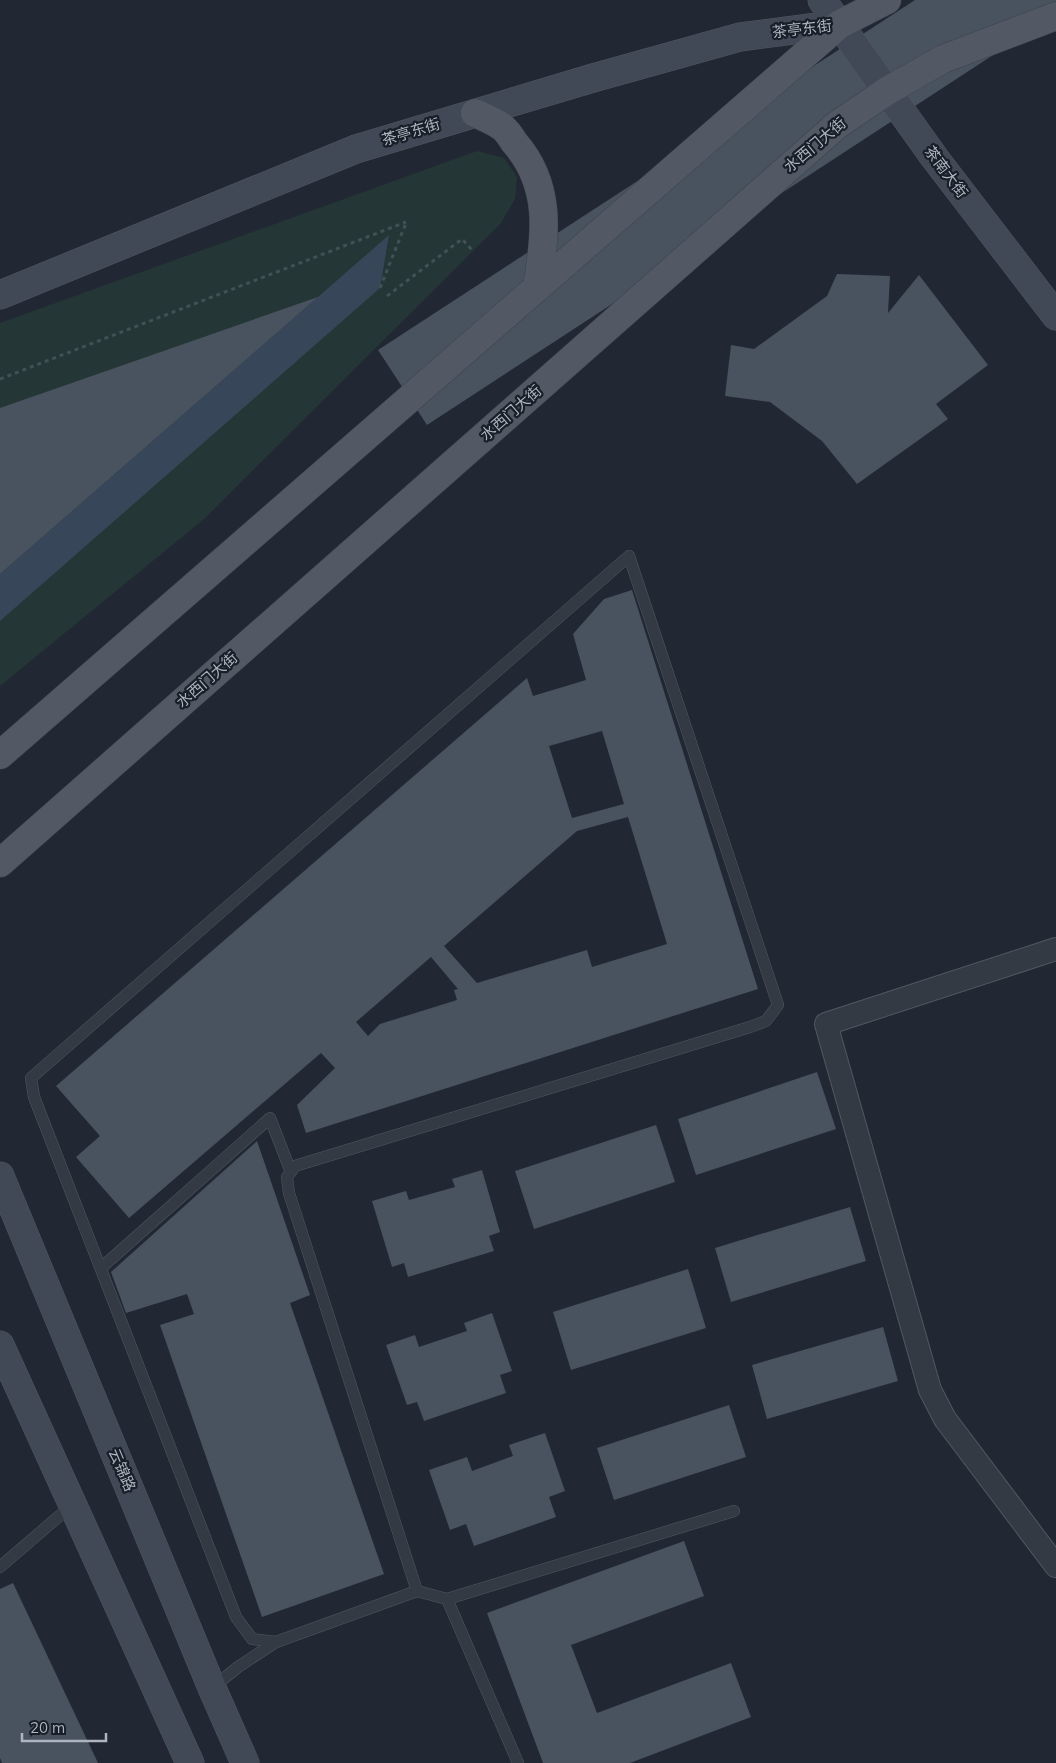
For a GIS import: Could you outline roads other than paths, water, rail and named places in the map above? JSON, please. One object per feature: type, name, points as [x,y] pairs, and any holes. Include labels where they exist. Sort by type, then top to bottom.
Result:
[{"type":"main road","points":[[0,755],[840,24],[887,0]]},
{"type":"main road","name":"水西门大街","points":[[0,863],[837,125],[887,91],[943,59],[1056,16]]},
{"type":"main road","points":[[475,113],[502,127],[526,155],[540,186],[545,226],[538,287]]},
{"type":"street","name":"茶南大街","points":[[822,0],[934,157],[1056,316]]},
{"type":"street","name":"茶亭东街","points":[[0,295],[356,148],[740,37],[840,24]]},
{"type":"street","points":[[1056,948],[826,1024],[930,1390],[945,1419],[1056,1566]]},
{"type":"street","name":"云锦路","points":[[0,1176],[212,1688],[245,1763]]},
{"type":"street","points":[[0,1345],[190,1763]]},
{"type":"lane","points":[[276,1642],[252,1639],[236,1617],[34,1097],[31,1078],[630,556],[778,1005],[766,1021],[750,1027],[295,1166],[287,1177],[289,1193],[417,1591]]},
{"type":"lane","points":[[101,1268],[270,1118],[291,1172]]},
{"type":"lane","points":[[0,1567],[72,1504]]},
{"type":"lane","points":[[212,1688],[276,1642],[417,1591],[447,1598],[734,1511]]},
{"type":"lane","points":[[447,1598],[518,1763]]},
{"type":"water","points":[[389,235],[380,288],[0,621],[0,574]]}]
